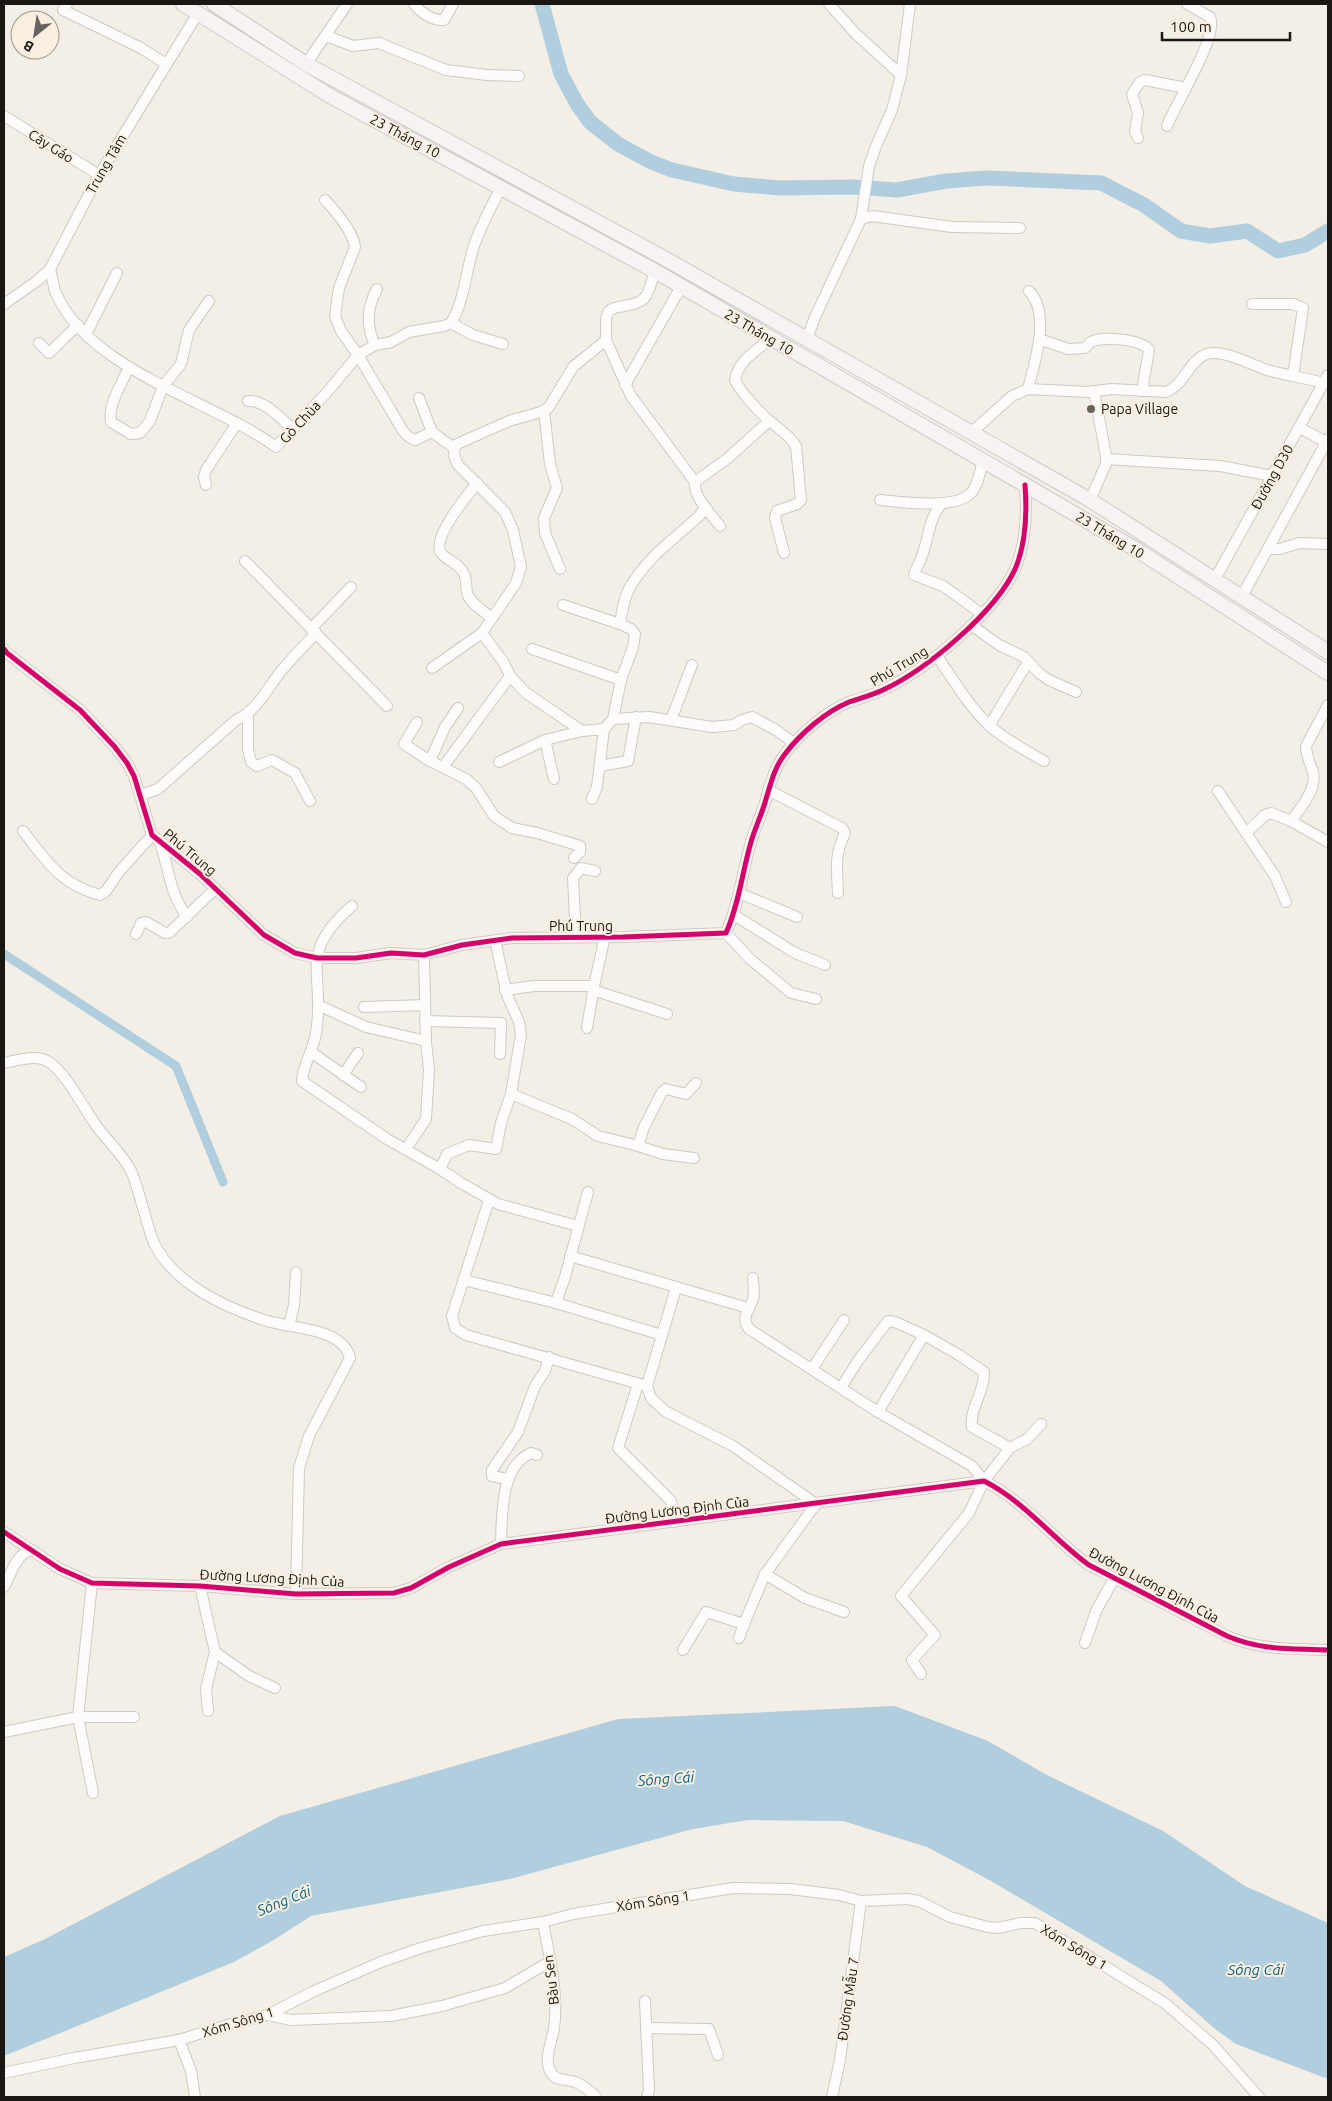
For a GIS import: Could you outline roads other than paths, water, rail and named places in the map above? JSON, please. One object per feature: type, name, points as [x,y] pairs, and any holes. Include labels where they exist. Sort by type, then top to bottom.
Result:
[{"type":"main road","name":"23 Tháng 10","points":[[183,4],[201,9],[330,96],[655,271],[1137,550],[1328,673]]},
{"type":"main road","name":"23 Tháng 10","points":[[214,4],[306,64],[664,258],[1090,500],[1328,652]]},
{"type":"main road","points":[[798,355],[807,340]]},
{"type":"main road","points":[[1206,594],[1215,579]]},
{"type":"main road","points":[[1233,612],[1242,596]]},
{"type":"street","points":[[67,4],[63,10],[141,48],[166,64]]},
{"type":"street","points":[[306,64],[346,4]]},
{"type":"street","points":[[414,4],[422,13],[444,20],[453,4]]},
{"type":"street","points":[[829,4],[855,33],[901,75]]},
{"type":"street","points":[[807,340],[815,317],[861,220],[869,166],[892,110],[901,75],[910,4]]},
{"type":"street","points":[[1166,126],[1207,43],[1211,21],[1210,17],[1187,4]]},
{"type":"street","name":"Trung Tâm","points":[[4,304],[38,281],[50,269],[98,175],[201,9]]},
{"type":"street","points":[[326,36],[353,46],[379,43],[446,70],[487,75],[519,76]]},
{"type":"street","points":[[1138,138],[1135,131],[1138,113],[1132,94],[1140,82],[1145,80],[1186,88]]},
{"type":"street","name":"Cây Gáo","points":[[4,116],[98,175]]},
{"type":"street","points":[[501,188],[479,231],[458,309],[451,323],[473,335],[503,344]]},
{"type":"street","points":[[325,200],[337,213],[354,240],[355,247],[339,288],[335,306],[340,331],[358,355],[403,431],[415,440],[432,432]]},
{"type":"street","points":[[861,220],[872,216],[952,227],[1020,228]]},
{"type":"street","name":"Gò Chùa","points":[[50,269],[55,291],[63,306],[86,334],[129,367],[162,386],[237,423],[276,447],[329,390],[358,355],[375,345],[392,342],[420,329],[444,326],[451,323]]},
{"type":"street","points":[[655,271],[647,294],[640,302],[616,307],[609,311],[606,318],[606,340],[625,385],[640,409],[695,482]]},
{"type":"street","points":[[86,334],[117,273]]},
{"type":"street","points":[[625,385],[681,287]]},
{"type":"street","points":[[375,345],[370,332],[368,318],[371,301],[377,289]]},
{"type":"street","points":[[1028,389],[1041,314],[1029,291]]},
{"type":"street","points":[[129,367],[111,408],[110,418],[111,422],[131,434],[140,434],[150,420],[162,386],[181,364],[189,330],[209,301]]},
{"type":"street","points":[[1252,304],[1293,304],[1303,308],[1293,376]]},
{"type":"street","points":[[40,343],[49,353],[78,325]]},
{"type":"street","points":[[770,339],[741,364],[736,372],[735,380],[741,390],[769,421],[792,440],[796,446],[801,500],[797,504],[777,511],[775,518],[784,553]]},
{"type":"street","points":[[1038,339],[1068,349],[1085,348],[1092,341],[1129,340],[1143,344],[1149,350],[1142,391]]},
{"type":"street","points":[[432,668],[482,632],[498,612],[516,583],[520,575],[521,566],[508,517],[477,482],[458,465],[454,456],[454,448],[457,444],[509,421],[544,411],[549,407],[573,367],[606,340]]},
{"type":"street","points":[[971,433],[1012,396],[1028,389],[1094,391],[1112,389],[1158,393],[1171,390],[1183,380],[1200,358],[1209,353],[1234,357],[1252,365],[1293,376],[1326,379]]},
{"type":"street","name":"Đường D30","points":[[1215,579],[1326,379]]},
{"type":"street","points":[[1090,500],[1106,464],[1094,391]]},
{"type":"street","points":[[419,398],[432,432],[454,448]]},
{"type":"street","points":[[248,401],[255,400],[262,404],[293,429]]},
{"type":"street","points":[[544,411],[550,464],[558,488],[544,518],[544,533],[560,569]]},
{"type":"street","points":[[720,526],[704,506],[694,488],[695,482],[728,458],[769,421]]},
{"type":"street","points":[[206,485],[204,476],[206,470],[237,423]]},
{"type":"street","points":[[1242,596],[1327,441],[1300,428]]},
{"type":"street","points":[[1106,459],[1220,466],[1273,476]]},
{"type":"street","points":[[880,500],[923,504],[942,503],[969,495],[973,490],[983,461]]},
{"type":"street","points":[[477,482],[440,537],[438,545],[440,552],[464,573],[469,598],[492,618]]},
{"type":"street","name":"Phú Trung","points":[[4,649],[6,653],[80,710],[104,734],[127,763],[140,793],[152,835],[184,861],[252,924],[275,942],[295,953],[317,958],[356,958],[391,954],[424,955],[462,944],[495,940],[726,933],[734,915],[751,840],[777,766],[794,743],[832,711],[886,689],[938,656],[982,614],[1009,580],[1016,567],[1023,539],[1025,485]]},
{"type":"street","points":[[942,503],[936,510],[927,533],[922,558],[914,575],[943,586],[982,614]]},
{"type":"street","points":[[620,624],[625,599],[638,576],[700,515],[704,506]]},
{"type":"street","points":[[1268,549],[1280,549],[1299,543],[1328,544]]},
{"type":"street","points":[[246,561],[387,706]]},
{"type":"street","points":[[140,793],[144,794],[158,789],[236,720],[248,714],[260,702],[282,670],[351,587]]},
{"type":"street","points":[[563,605],[620,624],[631,629],[635,634],[633,647],[621,680],[613,719],[604,729],[598,787],[592,799]]},
{"type":"street","points":[[970,625],[999,645],[1024,656],[1028,662],[1049,680],[1076,692]]},
{"type":"street","points":[[482,632],[504,663],[510,676],[526,693],[582,731]]},
{"type":"street","points":[[532,649],[621,680]]},
{"type":"street","points":[[938,656],[956,684],[989,726],[1044,761]]},
{"type":"street","points":[[989,726],[1028,662]]},
{"type":"street","points":[[671,720],[692,665]]},
{"type":"street","points":[[443,767],[510,676]]},
{"type":"street","points":[[1291,821],[1313,787],[1314,777],[1306,746],[1328,705]]},
{"type":"street","points":[[430,761],[446,727],[458,708]]},
{"type":"street","points":[[248,714],[248,750],[251,762],[257,766],[272,760],[293,771],[310,801]]},
{"type":"street","points":[[600,766],[628,761],[636,717]]},
{"type":"street","points":[[613,719],[649,717],[712,727],[734,725],[752,717],[776,730],[794,743]]},
{"type":"street","points":[[417,722],[404,744],[471,784],[476,788],[494,816],[512,828],[537,833],[580,846],[580,852],[574,858]]},
{"type":"street","points":[[499,762],[545,740],[582,731],[604,729]]},
{"type":"street","points":[[545,740],[554,779]]},
{"type":"street","points":[[768,790],[842,828],[845,833],[837,849],[836,856],[838,893]]},
{"type":"street","points":[[1218,791],[1275,876],[1286,902]]},
{"type":"street","points":[[1246,833],[1265,815],[1271,813],[1291,821],[1328,842]]},
{"type":"street","points":[[23,831],[60,876],[72,885],[100,895],[106,891],[119,872],[152,835]]},
{"type":"street","points":[[160,843],[172,891],[177,903],[187,917]]},
{"type":"street","points":[[576,937],[573,878],[581,868],[595,871]]},
{"type":"street","points":[[136,934],[141,923],[146,922],[165,933],[169,933],[215,889]]},
{"type":"street","points":[[739,893],[797,917]]},
{"type":"street","points":[[352,906],[325,934],[317,958],[318,1004],[316,1033],[302,1081],[387,1139],[489,1200],[578,1226]]},
{"type":"street","points":[[734,915],[780,945],[825,965]]},
{"type":"street","points":[[726,933],[750,959],[791,993],[816,999]]},
{"type":"street","points":[[587,1028],[593,988],[605,936]]},
{"type":"street","points":[[440,1169],[447,1154],[469,1145],[496,1149],[501,1123],[512,1094],[521,1035],[519,1022],[505,990],[495,940]]},
{"type":"street","points":[[406,1149],[426,1119],[429,1070],[425,1021],[424,955]]},
{"type":"street","points":[[505,990],[534,986],[593,988],[667,1014]]},
{"type":"street","points":[[318,1004],[366,1027],[426,1041]]},
{"type":"street","points":[[364,1007],[425,1005]]},
{"type":"street","points":[[425,1021],[501,1023],[500,1054]]},
{"type":"street","points":[[310,1052],[361,1087]]},
{"type":"street","points":[[344,1075],[358,1053]]},
{"type":"street","points":[[4,1062],[42,1059],[50,1062],[60,1073],[85,1107],[94,1124],[131,1172],[158,1252],[178,1274],[222,1302],[266,1321],[308,1329],[331,1337],[343,1345],[348,1352],[350,1358],[309,1436],[299,1468],[296,1594]]},
{"type":"street","points":[[638,1146],[644,1127],[662,1092],[666,1089],[686,1094],[696,1083]]},
{"type":"street","points":[[512,1094],[572,1119],[598,1136],[663,1154],[694,1158]]},
{"type":"street","points":[[556,1303],[588,1192]]},
{"type":"street","points":[[489,1200],[452,1316],[455,1328],[466,1334],[642,1385],[651,1398],[666,1410],[733,1446],[816,1504],[764,1574],[738,1638]]},
{"type":"street","points":[[570,1256],[748,1308]]},
{"type":"street","points":[[289,1326],[294,1305],[296,1272]]},
{"type":"street","points":[[752,1278],[753,1301],[744,1314],[745,1324],[749,1329],[878,1412],[972,1466],[984,1481]]},
{"type":"street","points":[[464,1280],[556,1303],[662,1335]]},
{"type":"street","points":[[675,1522],[671,1501],[618,1448],[662,1335],[676,1288]]},
{"type":"street","points":[[812,1369],[844,1320]]},
{"type":"street","points":[[841,1388],[856,1362],[888,1321],[895,1322],[924,1335],[984,1372],[984,1379],[973,1415],[972,1427],[1010,1448]]},
{"type":"street","points":[[878,1412],[924,1335]]},
{"type":"street","points":[[507,1479],[492,1476],[492,1470],[518,1432],[535,1386],[545,1371],[549,1358]]},
{"type":"street","points":[[921,1674],[912,1660],[935,1635],[901,1596],[969,1513],[984,1481],[1010,1448],[1027,1439],[1041,1424]]},
{"type":"street","points":[[501,1544],[502,1514],[507,1479],[524,1456],[531,1453],[537,1455]]},
{"type":"street","name":"Đường Lương Định Của","points":[[4,1532],[60,1569],[92,1583],[200,1586],[296,1594],[394,1593],[411,1588],[449,1567],[501,1544],[984,1481],[998,1488],[1012,1499],[1073,1553],[1114,1579],[1247,1644],[1261,1647],[1328,1650]]},
{"type":"street","points":[[4,1588],[19,1558],[24,1552],[31,1550]]},
{"type":"street","points":[[764,1574],[805,1598],[844,1612]]},
{"type":"street","points":[[1084,1643],[1097,1609],[1114,1579]]},
{"type":"street","points":[[92,1583],[78,1717],[93,1793]]},
{"type":"street","points":[[200,1586],[215,1652],[206,1689],[208,1711]]},
{"type":"street","points":[[683,1650],[706,1612],[744,1624]]},
{"type":"street","points":[[215,1652],[249,1676],[274,1688]]},
{"type":"street","points":[[4,1732],[78,1717],[134,1717]]},
{"type":"street","name":"Xóm Sông 1","points":[[4,2073],[74,2058],[179,2040],[268,2015],[312,1992],[381,1962],[421,1948],[483,1931],[733,1888],[790,1889],[839,1895],[860,1901],[899,1898],[919,1901],[950,1917],[988,1927],[998,1928],[1021,1924],[1035,1924],[1166,2004],[1213,2045],[1259,2097]]},
{"type":"street","name":"Đường Mẫu 7","points":[[832,2097],[840,2060],[860,1901]]},
{"type":"street","name":"Bàu Sen","points":[[544,1922],[556,1999],[554,2028],[547,2060],[548,2066],[556,2078],[576,2082],[596,2097]]},
{"type":"street","points":[[268,2015],[291,2020],[391,2016],[442,2006],[505,1988],[550,1962]]},
{"type":"street","points":[[645,2002],[649,2090],[647,2097]]},
{"type":"street","points":[[646,2028],[709,2029],[718,2055]]},
{"type":"street","points":[[179,2040],[191,2071],[195,2097]]},
{"type":"water","name":"Sông Cái","points":[[895,1706],[988,1741],[1045,1774],[1163,1831],[1245,1886],[1328,1923],[1328,2079],[1236,2044],[1215,2029],[1161,1981],[991,1881],[927,1847],[843,1821],[748,1820],[693,1829],[510,1879],[311,1916],[234,1962],[4,2056],[4,1957],[45,1939],[280,1816],[618,1719]]},
{"type":"waterway","points":[[542,4],[561,74],[577,104],[590,122],[618,144],[651,162],[672,170],[734,184],[780,188],[853,187],[897,190],[946,181],[987,178],[1101,183],[1144,205],[1181,231],[1210,236],[1247,231],[1278,251],[1305,245],[1328,231]]},
{"type":"waterway","points":[[4,954],[176,1066],[223,1182]]},
{"type":"place","name":"Papa Village","points":[[1091,409]]}]
